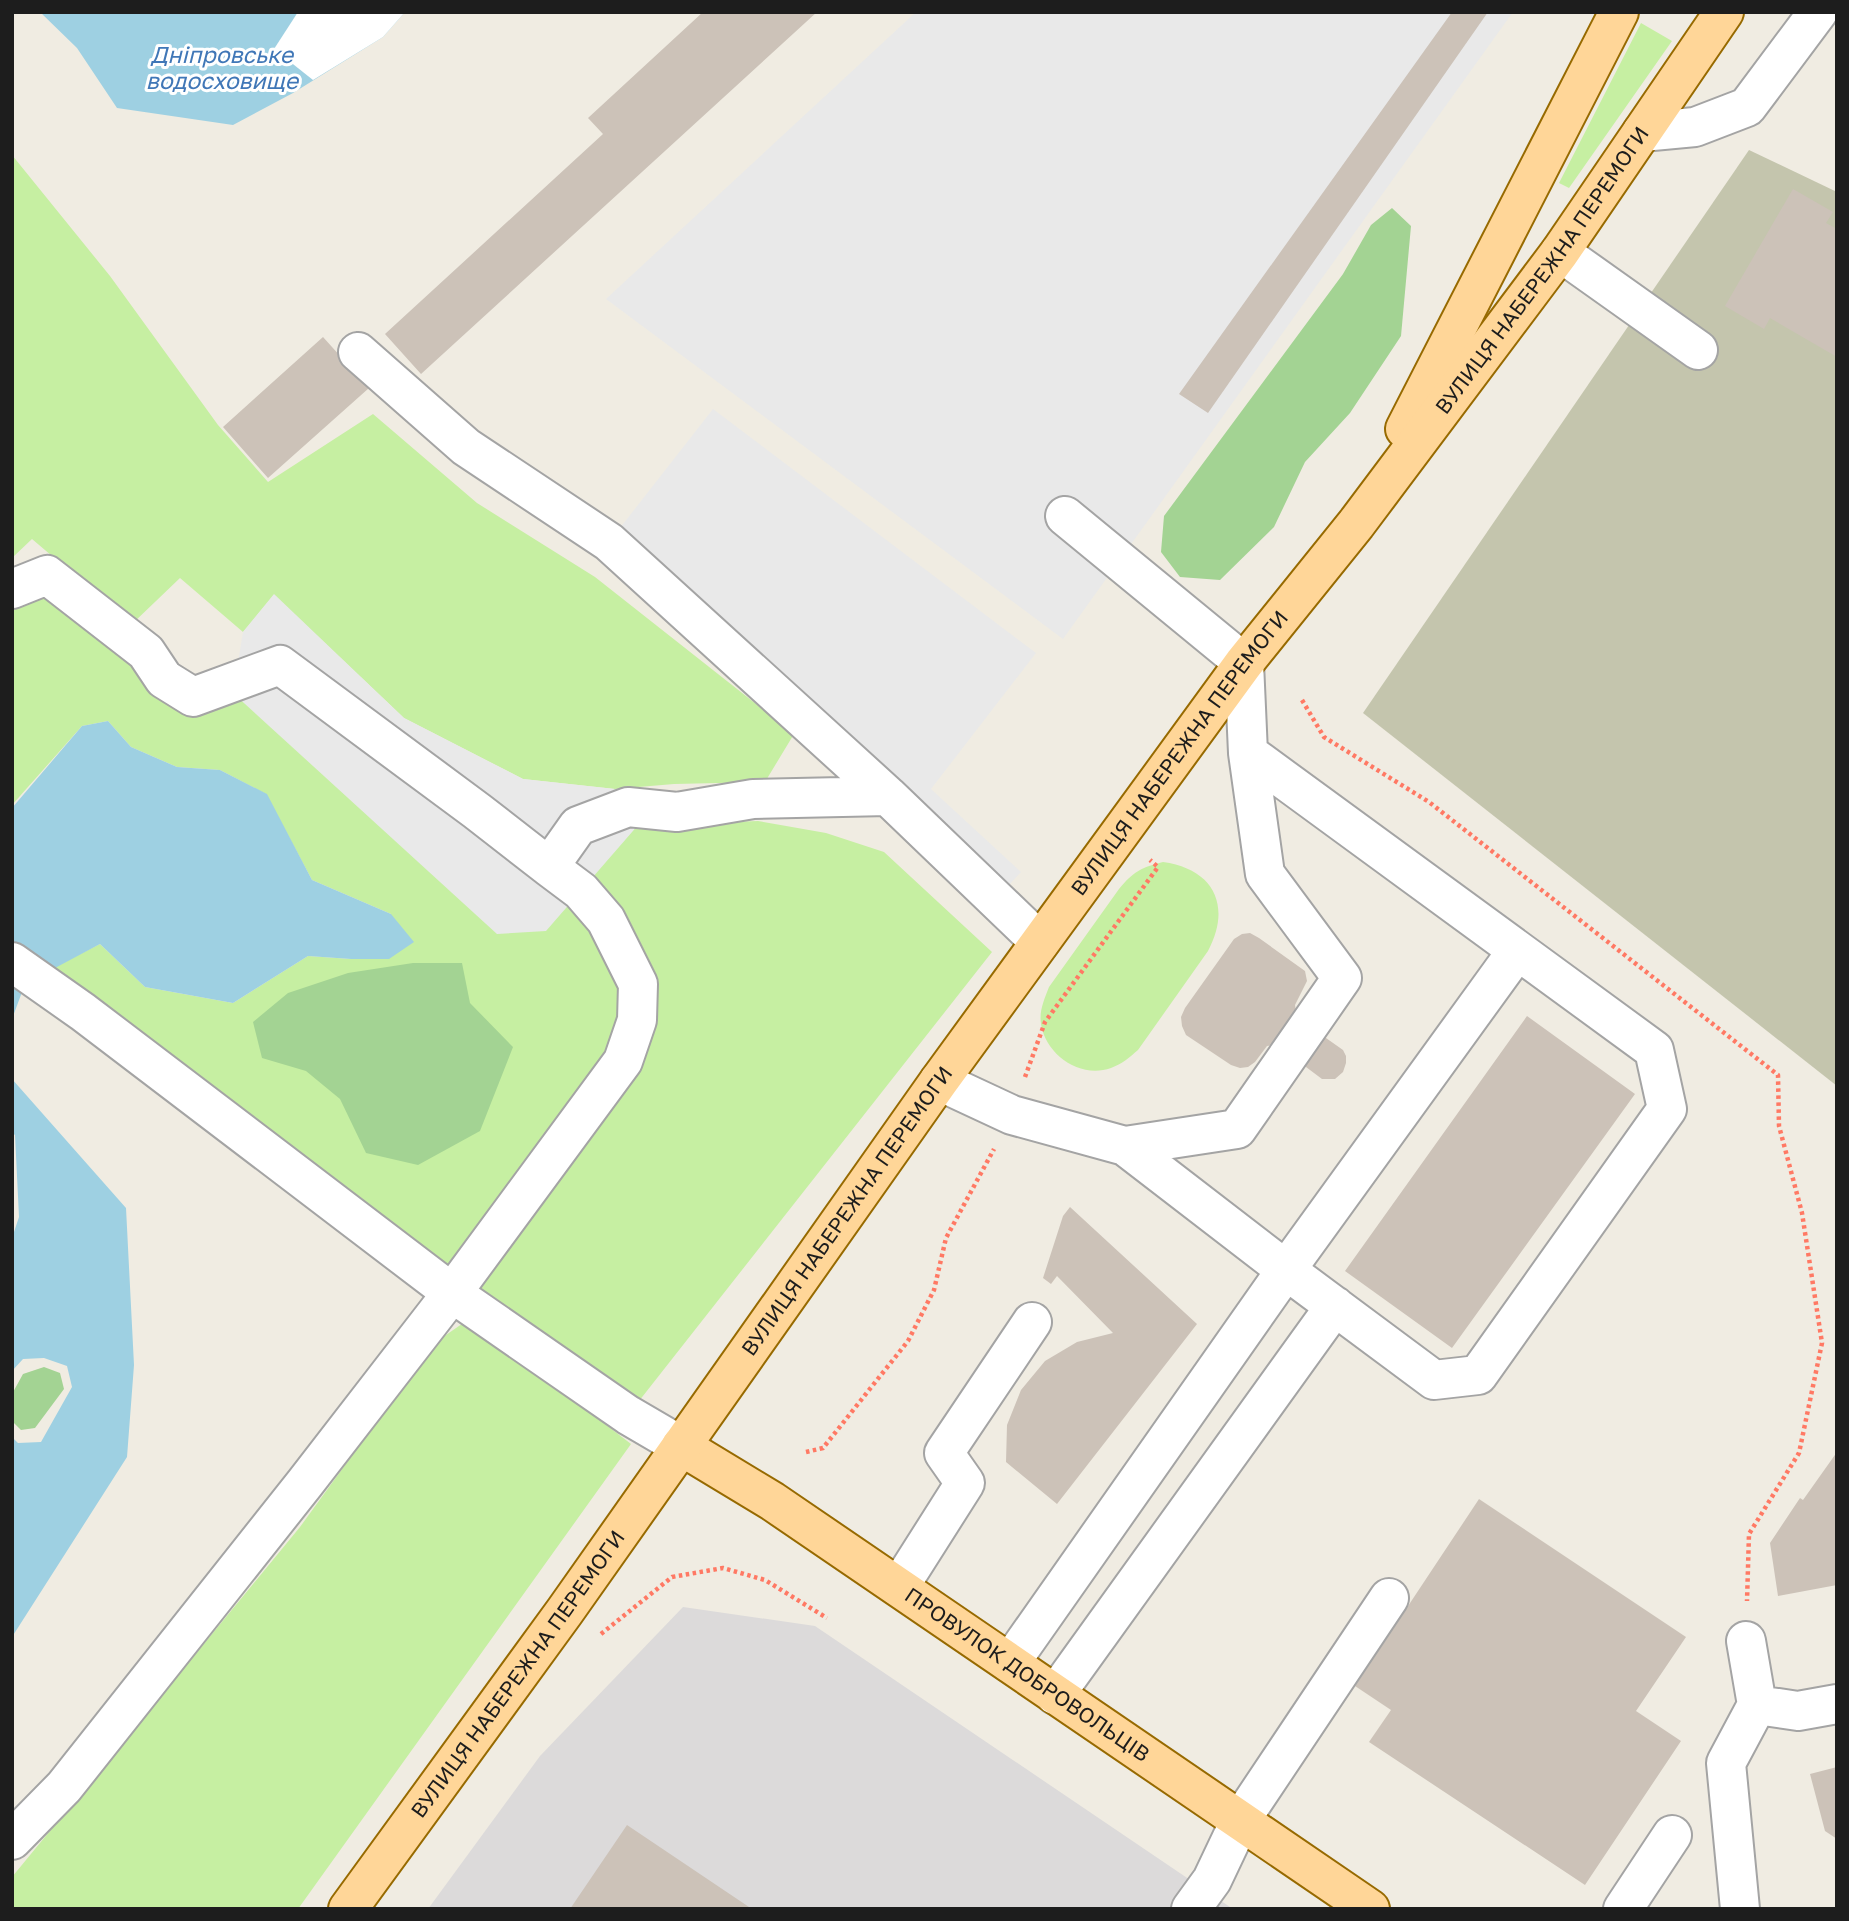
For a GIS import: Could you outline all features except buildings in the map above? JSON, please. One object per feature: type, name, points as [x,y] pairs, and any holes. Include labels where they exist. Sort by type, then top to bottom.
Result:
[{"type":"main road","name":"ВУЛИЦЯ НАБЕРЕЖНА ПЕРЕМОГИ","points":[[1356,524],[1619,12]]},
{"type":"main road","name":"ВУЛИЦЯ НАБЕРЕЖНА ПЕРЕМОГИ","points":[[348,1909],[565,1611],[939,1081],[1244,663],[1356,524],[1560,252],[1724,12]]},
{"type":"main road","name":"ПРОВУЛОК ДОБРОВОЛЬЦІВ","points":[[681,1446],[772,1501],[1370,1909]]},
{"type":"street","points":[[1642,132],[1695,127],[1747,107],[1818,12]]},
{"type":"street","points":[[1560,252],[1698,349]]},
{"type":"street","points":[[358,352],[466,447],[609,542],[888,796],[1040,942]]},
{"type":"street","points":[[1065,516],[1244,663],[1248,752],[1265,874],[1342,978],[1237,1129],[1125,1146]]},
{"type":"street","points":[[12,589],[47,575],[146,652],[164,679],[194,697],[280,665],[581,891],[606,920],[638,984],[637,1020],[623,1061],[452,1293],[305,1483],[64,1787],[12,1840]]},
{"type":"street","points":[[939,1081],[1012,1115],[1125,1146],[1434,1380],[1478,1376],[1667,1110],[1654,1050],[1248,752]]},
{"type":"street","points":[[549,867],[578,826],[628,807],[677,812],[753,799],[888,796]]},
{"type":"street","points":[[1010,1663],[1286,1270],[1517,951]]},
{"type":"street","points":[[12,962],[83,1012],[452,1293],[628,1415],[681,1446]]},
{"type":"street","points":[[1055,1695],[1335,1306]]},
{"type":"street","points":[[899,1587],[965,1483],[944,1453],[1032,1322]]},
{"type":"street","points":[[1191,1909],[1212,1880],[1240,1821],[1389,1598]]},
{"type":"street","points":[[1740,1909],[1726,1763],[1757,1705],[1746,1641]]},
{"type":"street","points":[[1757,1705],[1798,1711],[1837,1704]]},
{"type":"street","points":[[1623,1909],[1672,1835]]},
{"type":"path","points":[[806,1452],[823,1448],[908,1341],[934,1290],[946,1238],[1012,1115],[1045,1022],[1158,867],[1120,834]]},
{"type":"path","points":[[594,1639],[672,1577],[723,1568],[765,1580],[827,1618]]},
{"type":"shaded area","points":[[916,12],[1513,12],[1063,639],[606,299]]},
{"type":"shaded area","points":[[1749,150],[1837,192],[1837,1086],[1363,713]]},
{"type":"shaded area","points":[[713,409],[1036,653],[931,789],[1021,872],[995,900],[609,542]]},
{"type":"shaded area","points":[[274,594],[404,718],[523,779],[615,789],[639,824],[546,931],[497,934],[233,693],[243,632]]},
{"type":"shaded area","points":[[683,1607],[815,1626],[1233,1909],[428,1909],[540,1756]]},
{"type":"green space","points":[[1641,23],[1672,41],[1569,188],[1559,183]]},
{"type":"green space","points":[[12,155],[110,276],[218,425],[268,482],[373,414],[477,503],[595,577],[794,734],[765,782],[674,784],[615,789],[523,779],[404,718],[274,595],[243,632],[180,578],[132,624],[32,539],[12,558]]},
{"type":"green space","points":[[1392,208],[1411,226],[1401,336],[1350,413],[1305,462],[1274,527],[1220,580],[1180,577],[1161,552],[1164,516],[1343,274],[1371,225]]},
{"type":"green space","points":[[47,575],[164,679],[233,693],[639,824],[758,821],[826,833],[884,852],[992,952],[628,1415],[34,977],[100,944],[145,987],[233,1003],[308,956],[351,959],[391,914],[312,880],[266,794],[220,770],[177,767],[131,747],[108,721],[82,726],[12,805],[12,589]]},
{"type":"green space","points":[[1163,862],[1195,873],[1206,881],[1214,892],[1218,905],[1215,935],[1208,951],[1138,1050],[1111,1068],[1099,1071],[1077,1067],[1057,1054],[1044,1035],[1041,1024],[1042,1005],[1049,987],[1124,883],[1138,871]]},
{"type":"green space","points":[[413,963],[462,963],[470,1003],[513,1047],[480,1131],[418,1165],[366,1153],[340,1099],[306,1071],[262,1058],[253,1022],[288,993],[348,973]]},
{"type":"green space","points":[[469,1319],[631,1444],[298,1909],[12,1909],[12,1877],[300,1527],[433,1344]]},
{"type":"green space","points":[[44,1367],[60,1373],[64,1389],[35,1428],[21,1430],[12,1421],[12,1394],[23,1374]]},
{"type":"water","name":"Дніпровське водосховище","points":[[40,12],[405,12],[383,37],[293,93],[233,125],[117,108],[77,48]]},
{"type":"water","points":[[108,721],[131,747],[177,767],[220,770],[267,794],[312,880],[391,914],[414,942],[389,959],[308,956],[233,1003],[145,987],[100,944],[25,984],[12,1019],[12,808],[82,726]]},
{"type":"water","points":[[12,1079],[126,1208],[134,1365],[127,1457],[12,1637],[12,1437],[18,1443],[41,1442],[72,1387],[67,1366],[44,1358],[23,1359],[12,1371],[12,1238],[19,1217],[15,1135],[12,1133]]},
{"type":"pier","points":[[298,12],[405,12],[383,37],[313,80],[274,49]]}]
